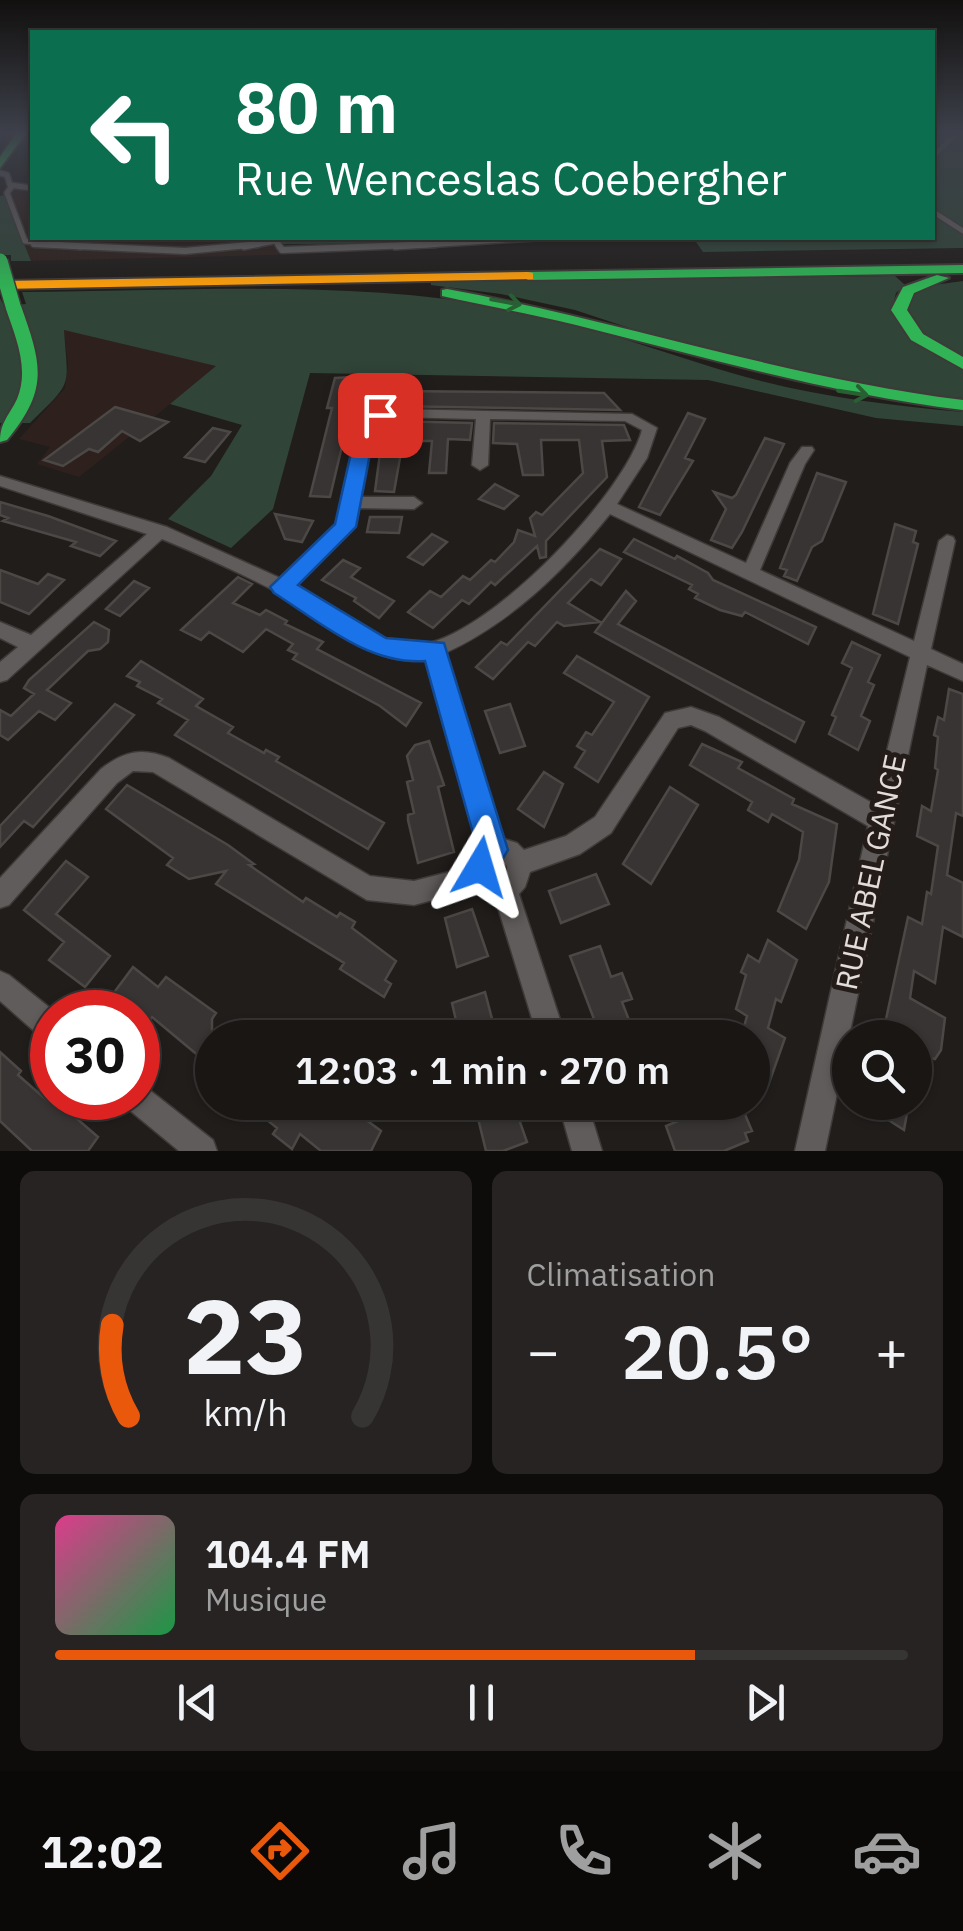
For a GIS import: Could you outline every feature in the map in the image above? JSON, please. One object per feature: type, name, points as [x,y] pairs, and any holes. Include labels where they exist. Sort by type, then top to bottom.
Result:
[{"type":"main road","points":[[0,274],[963,258]]},
{"type":"main road","points":[[0,261],[6,296],[33,364],[35,384],[25,408],[0,436]]},
{"type":"main road","points":[[6,296],[129,284],[963,272]]},
{"type":"main road","points":[[963,272],[911,286],[901,297],[899,310],[917,337],[963,364]]},
{"type":"main road","points":[[129,284],[378,287],[476,296],[572,316],[794,382],[878,397],[963,405]]},
{"type":"main road","points":[[0,422],[26,380],[21,332]]},
{"type":"street","points":[[0,482],[162,531],[222,554],[380,646],[405,652],[435,650],[459,641],[550,568],[607,506],[650,433],[646,422],[622,417],[393,413],[372,418],[366,426],[343,530],[282,587]]},
{"type":"street","points":[[480,465],[483,415]]},
{"type":"street","points":[[750,573],[807,450]]},
{"type":"street","points":[[0,472],[37,492]]},
{"type":"street","points":[[351,502],[414,503]]},
{"type":"street","points":[[607,506],[963,673]]},
{"type":"street","points":[[0,674],[162,531]]},
{"type":"street","name":"RUE ABEL GANCE","points":[[810,1151],[881,820],[947,542]]},
{"type":"street","points":[[0,630],[33,645]]},
{"type":"street","points":[[435,650],[493,850]]},
{"type":"street","points":[[518,864],[572,846],[602,825],[672,720],[685,715],[707,722],[881,820]]},
{"type":"street","points":[[0,896],[109,776],[127,762],[141,758],[160,765],[367,888],[414,894],[480,874]]},
{"type":"street","points":[[493,850],[508,852],[518,864],[516,879],[505,889],[492,888],[480,874],[484,856],[493,850]]},
{"type":"street","points":[[505,889],[546,1020]]},
{"type":"street","points":[[0,984],[30,1009]]},
{"type":"street","points":[[160,1117],[202,1151]]},
{"type":"street","points":[[578,1120],[587,1151]]},
{"type":"lane","points":[[30,188],[12,186],[8,193],[25,240],[32,244],[197,249],[243,248],[274,240],[282,250],[308,252],[503,240]]},
{"type":"lane","points":[[935,213],[963,231]]},
{"type":"shaded area","points":[[30,186],[30,240],[281,240],[278,255],[31,261],[3,190]]},
{"type":"shaded area","points":[[63,329],[218,366],[79,477],[37,464],[50,447],[19,439],[65,388],[68,363]]},
{"type":"green space","points":[[935,186],[963,186],[963,248],[703,252],[696,242],[686,240],[935,240]]},
{"type":"green space","points":[[5,195],[31,261],[11,261],[11,255],[0,255],[0,196]]},
{"type":"green space","points":[[280,240],[489,240],[463,243],[279,244]]},
{"type":"green space","points":[[895,276],[905,285],[896,293],[893,305],[963,368],[963,398],[880,391],[717,357],[575,310],[501,294],[431,285],[431,282]]},
{"type":"green space","points":[[963,281],[963,358],[918,327],[909,310],[909,299],[926,286]]},
{"type":"green space","points":[[326,290],[446,299],[570,323],[786,387],[862,401],[963,412],[963,426],[876,418],[708,380],[310,373],[273,509],[231,548],[168,519],[211,476],[242,425],[170,404],[216,366],[64,330],[67,374],[61,390],[30,423],[0,423],[0,298],[4,306],[26,304],[22,292]]},
{"type":"building","points":[[354,377],[347,404],[352,404],[330,497],[310,496],[332,408],[327,408],[335,378]]},
{"type":"building","points":[[390,391],[604,393],[620,410],[387,406]]},
{"type":"building","points":[[115,407],[168,422],[140,441],[122,431],[98,452],[89,449],[63,466],[44,460]]},
{"type":"building","points":[[688,413],[705,419],[685,458],[693,461],[660,515],[639,507]]},
{"type":"building","points":[[384,423],[472,423],[470,440],[448,439],[446,473],[429,473],[432,441],[403,441],[394,492],[375,491]]},
{"type":"building","points":[[494,423],[624,425],[630,440],[602,441],[607,477],[546,541],[546,557],[540,558],[537,546],[495,585],[491,582],[469,604],[462,600],[433,628],[408,612],[430,591],[441,597],[463,576],[470,580],[491,560],[495,562],[514,542],[518,530],[535,536],[530,518],[536,512],[542,515],[583,473],[579,440],[541,440],[543,475],[523,475],[517,444],[493,443]]},
{"type":"building","points":[[213,428],[230,432],[205,462],[185,457]]},
{"type":"building","points":[[765,438],[784,444],[742,532],[732,548],[711,540],[726,509],[714,492],[732,498],[736,495]]},
{"type":"building","points":[[817,473],[846,482],[822,541],[812,547],[797,581],[784,576],[787,570],[780,568]]},
{"type":"building","points":[[495,484],[518,496],[504,509],[479,499]]},
{"type":"building","points":[[0,502],[116,541],[100,556],[71,546],[76,542],[3,521],[8,518],[0,515]]},
{"type":"building","points":[[275,514],[313,521],[302,542],[285,539]]},
{"type":"building","points":[[370,517],[402,517],[399,533],[367,532]]},
{"type":"building","points":[[895,524],[916,531],[913,542],[918,544],[898,624],[873,614]]},
{"type":"building","points":[[432,534],[447,542],[423,565],[408,557]]},
{"type":"building","points":[[634,539],[675,559],[677,556],[708,573],[713,580],[816,627],[808,644],[745,612],[742,616],[720,610],[695,598],[698,594],[689,589],[692,585],[624,552]]},
{"type":"building","points":[[600,549],[621,559],[601,585],[591,579],[568,603],[600,622],[564,626],[557,622],[535,646],[528,642],[493,679],[476,667],[501,642],[507,645]]},
{"type":"building","points":[[343,560],[360,568],[351,577],[394,601],[379,618],[354,601],[356,598],[322,580]]},
{"type":"building","points":[[0,570],[38,584],[48,574],[64,580],[29,614],[0,602]]},
{"type":"building","points":[[238,577],[252,584],[233,603],[260,615],[266,610],[287,621],[285,624],[323,642],[317,649],[421,703],[406,726],[380,706],[293,659],[297,654],[288,650],[293,644],[266,629],[243,652],[209,632],[201,640],[181,630]]},
{"type":"building","points":[[134,581],[149,588],[120,616],[106,609]]},
{"type":"building","points":[[626,591],[636,601],[618,624],[804,722],[795,742],[595,632]]},
{"type":"building","points":[[94,622],[109,630],[108,642],[100,649],[88,651],[47,690],[71,703],[55,720],[39,711],[8,740],[0,735],[0,710],[11,716],[34,694],[24,688],[29,680]]},
{"type":"building","points":[[852,642],[880,655],[868,682],[874,685],[861,716],[870,721],[858,750],[829,734],[836,717],[832,715],[852,668],[842,663]]},
{"type":"building","points":[[577,656],[649,697],[598,782],[575,767],[585,751],[577,746],[586,732],[592,735],[614,702],[564,673]]},
{"type":"building","points":[[141,661],[203,699],[196,706],[233,727],[228,733],[279,757],[276,761],[384,823],[368,849],[175,735],[188,720],[158,703],[162,699],[127,676]]},
{"type":"building","points":[[949,689],[963,694],[963,816],[956,813],[947,875],[963,883],[963,937],[943,927],[935,983],[914,971],[910,998],[945,1018],[941,1050],[935,1059],[932,1020],[886,1020],[908,917],[922,924],[927,892],[931,894],[938,846],[917,836],[922,806],[931,811],[938,770],[938,737],[934,735],[938,717],[944,720]]},
{"type":"building","points":[[115,704],[134,715],[33,827],[24,821],[0,847],[0,826]]},
{"type":"building","points":[[510,704],[525,746],[500,753],[485,711]]},
{"type":"building","points":[[429,741],[444,785],[438,787],[454,852],[418,863],[408,820],[408,815],[414,813],[407,782],[413,780],[407,756],[415,745]]},
{"type":"building","points":[[702,744],[742,762],[738,768],[794,799],[792,804],[837,824],[829,882],[806,929],[778,911],[799,860],[803,832],[772,814],[768,822],[748,810],[752,802],[690,765]]},
{"type":"building","points":[[544,772],[563,784],[544,827],[518,809]]},
{"type":"building","points":[[127,785],[228,845],[254,864],[249,865],[303,902],[306,898],[337,917],[340,913],[355,922],[352,928],[396,961],[385,980],[391,984],[384,997],[340,969],[344,963],[216,884],[226,871],[189,879],[167,865],[173,858],[106,809]]},
{"type":"building","points":[[670,787],[698,805],[651,884],[623,864]]},
{"type":"building","points":[[66,861],[88,877],[56,914],[110,956],[85,987],[49,960],[64,942],[24,910]]},
{"type":"building","points":[[596,874],[609,904],[561,923],[549,891]]},
{"type":"building","points":[[472,909],[488,956],[457,967],[445,918]]},
{"type":"building","points":[[768,940],[797,960],[781,1002],[776,999],[770,1021],[746,1020],[747,1016],[736,1009],[746,975],[741,972],[748,955],[759,962]]},
{"type":"building","points":[[600,946],[611,977],[622,973],[632,999],[622,1002],[629,1020],[594,1020],[570,956]]},
{"type":"building","points":[[133,967],[158,987],[166,977],[216,1013],[212,1020],[195,1020],[195,1053],[160,1024],[160,990],[116,990]]},
{"type":"building","points":[[485,992],[492,1020],[456,1020],[452,1003]]},
{"type":"building","points":[[770,1029],[785,1038],[770,1080]]},
{"type":"building","points":[[0,1052],[30,1085],[30,1120],[78,1120],[98,1137],[88,1151],[32,1151],[0,1121]]},
{"type":"building","points":[[267,1120],[366,1120],[381,1131],[371,1151],[321,1151],[300,1134],[292,1149],[273,1134],[277,1128]]},
{"type":"building","points":[[478,1120],[519,1120],[527,1142],[503,1151],[486,1151]]},
{"type":"building","points":[[680,1120],[747,1120],[752,1131],[745,1133],[748,1141],[724,1151],[675,1151],[666,1126]]},
{"type":"building","points":[[888,1120],[906,1120],[904,1130]]},
{"type":"traffic: fast","points":[[0,261],[13,306]]},
{"type":"traffic: fast","points":[[528,276],[963,269]]},
{"type":"traffic: fast","points":[[942,278],[908,290],[899,310],[917,337],[963,364]]},
{"type":"traffic: fast","points":[[447,293],[577,320],[832,385],[963,405]]},
{"type":"traffic: fast","points":[[0,436],[15,419],[30,389],[30,360],[13,306]]},
{"type":"traffic: slow","points":[[0,285],[528,276]]},
{"type":"route","points":[[380,415],[366,426],[345,527],[282,587],[380,646],[405,652],[435,650],[493,850],[484,856],[480,867]]}]
